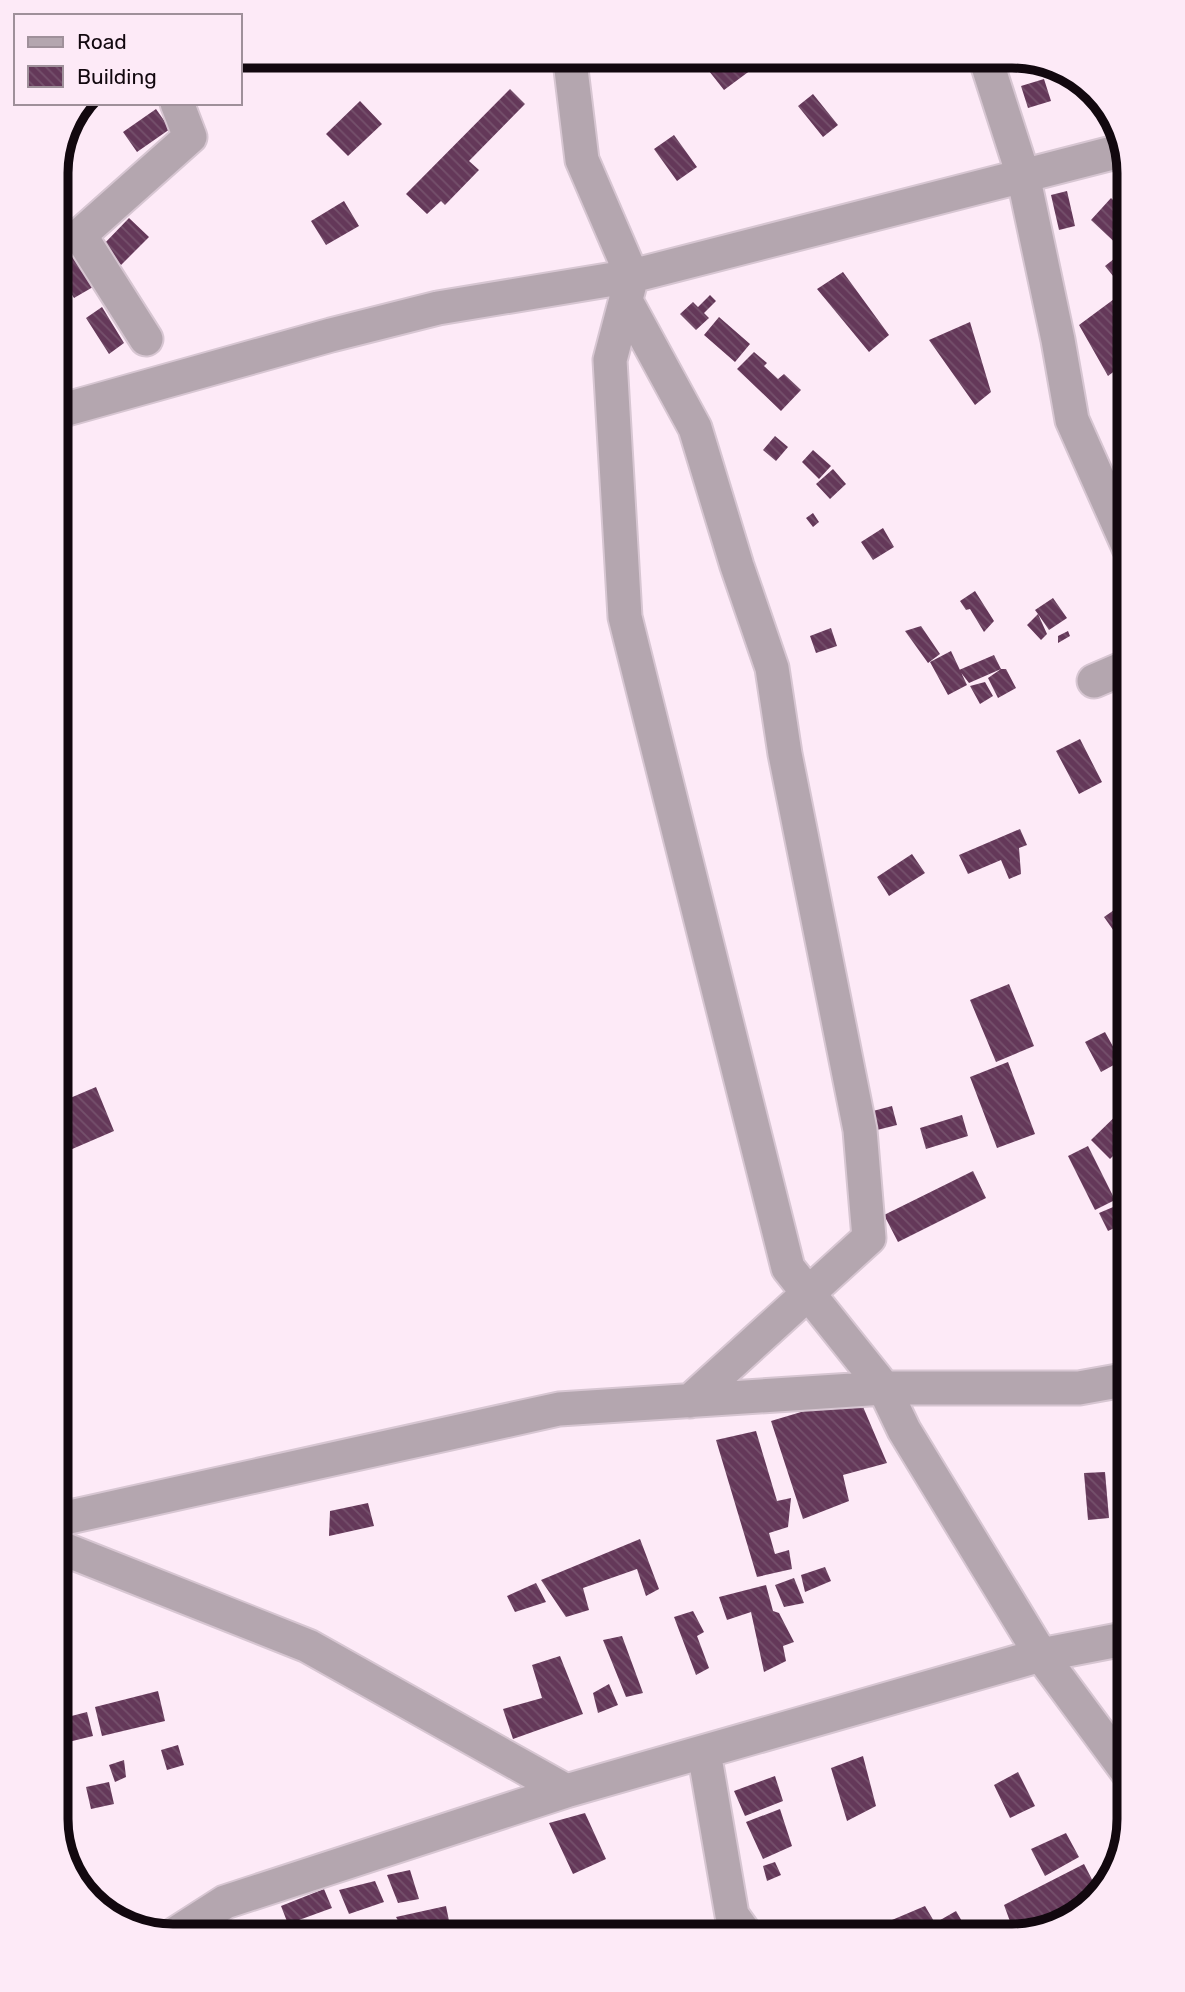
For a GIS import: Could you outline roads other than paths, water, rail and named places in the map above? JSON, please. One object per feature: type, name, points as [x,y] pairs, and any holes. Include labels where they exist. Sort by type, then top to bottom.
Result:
[{"type":"street","points":[[571,68],[582,160],[629,288],[695,428],[737,566],[772,668],[785,754],[860,1130],[869,1238],[690,1401]]},
{"type":"street","points":[[989,68],[1023,175],[1072,420],[1117,521]]},
{"type":"street","points":[[146,339],[79,235],[190,137],[178,105]]},
{"type":"street","points":[[68,409],[438,308],[629,288],[1023,175],[1115,152]]},
{"type":"street","points":[[629,288],[610,360],[625,617],[788,1268],[884,1388],[904,1430],[1041,1655],[1117,1758]]},
{"type":"street","points":[[1094,681],[1117,671]]},
{"type":"street","points":[[68,1517],[559,1409],[884,1388],[1079,1388],[1117,1381]]},
{"type":"street","points":[[68,1551],[308,1646],[566,1791]]},
{"type":"street","points":[[191,1924],[225,1902],[566,1791],[1041,1655],[1117,1640]]},
{"type":"street","points":[[704,1752],[732,1915],[738,1924]]}]
